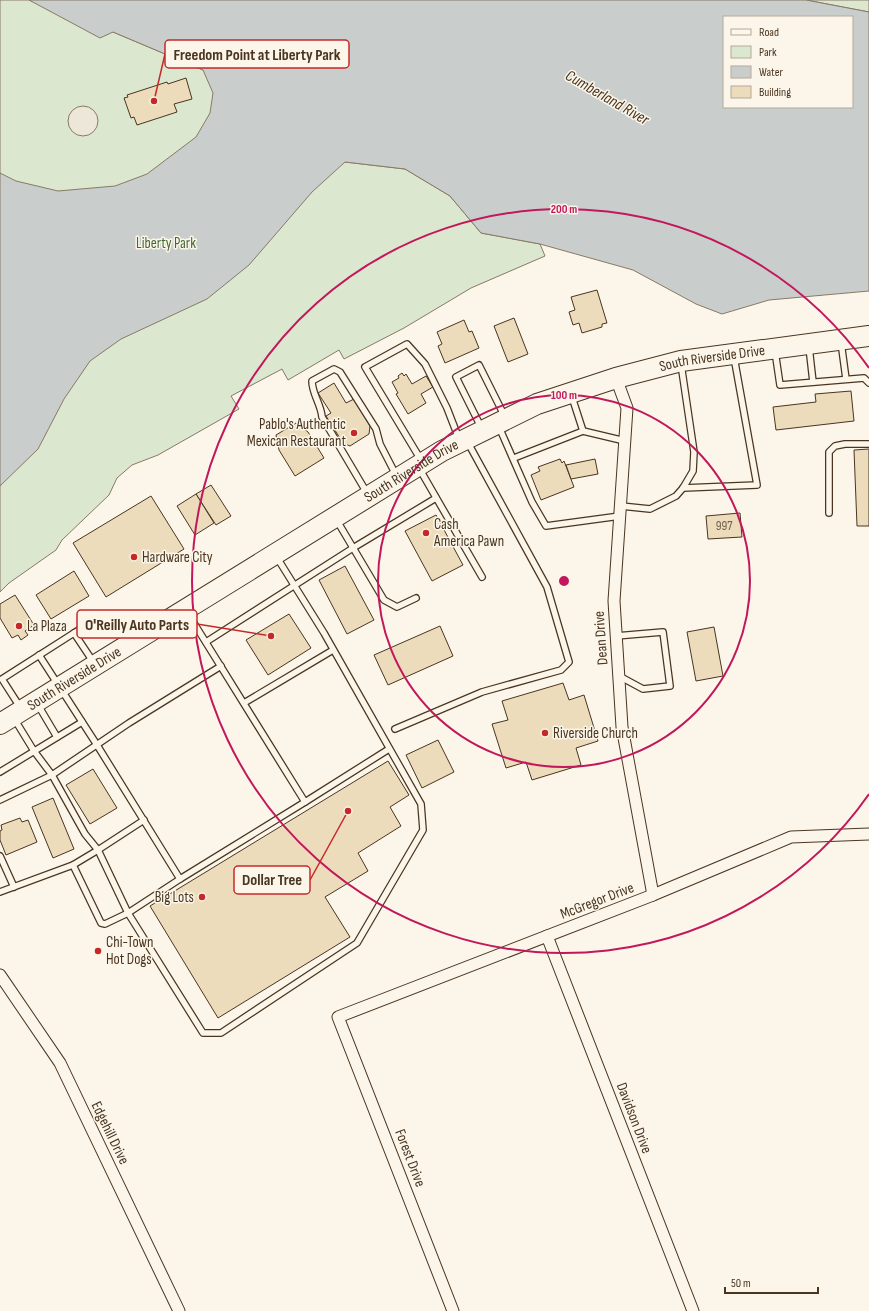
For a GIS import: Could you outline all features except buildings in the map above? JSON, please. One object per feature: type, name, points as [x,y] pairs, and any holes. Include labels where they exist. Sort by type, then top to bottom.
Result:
[{"type":"highway","name":"South Riverside Drive","points":[[12,715],[186,610],[420,465],[537,404],[616,378],[681,362],[869,336]]},
{"type":"street","name":"Dean Drive","points":[[616,378],[627,408],[614,601],[622,727],[653,895]]},
{"type":"street","name":"McGregor Drive","points":[[338,1017],[653,895],[791,837],[869,834]]},
{"type":"street","name":"Davidson Drive","points":[[548,936],[693,1311]]},
{"type":"street","name":"Edgehill Drive","points":[[0,976],[60,1063],[179,1311]]},
{"type":"street","name":"Forest Drive","points":[[338,1017],[453,1311]]},
{"type":"lane","points":[[841,340],[846,380]]},
{"type":"lane","points":[[482,577],[436,498],[420,465],[365,367],[407,344],[425,364],[447,408],[483,431],[514,458],[532,502],[546,526],[620,511],[650,509],[676,496],[683,488],[693,471],[694,452],[681,362]]},
{"type":"lane","points":[[809,344],[813,382]]},
{"type":"lane","points":[[775,349],[780,385],[864,378],[869,384]]},
{"type":"lane","points":[[683,488],[757,485],[734,355]]},
{"type":"lane","points":[[395,729],[482,692],[561,670],[569,662],[547,587],[483,431],[456,377],[479,365],[483,431]]},
{"type":"lane","points":[[369,496],[322,417],[321,408],[312,387],[312,381],[334,369],[340,372],[376,430],[380,444],[398,479]]},
{"type":"lane","points":[[571,393],[583,431]]},
{"type":"lane","points":[[514,458],[583,431],[625,440]]},
{"type":"lane","points":[[829,513],[829,452],[835,446],[845,444],[869,444]]},
{"type":"lane","points":[[206,642],[353,548],[436,498]]},
{"type":"lane","points":[[335,518],[384,600],[397,607],[416,598]]},
{"type":"lane","points":[[98,618],[1,677],[12,715],[34,751],[52,774],[86,834],[98,850],[128,913],[203,1033],[222,1033],[357,943],[423,830],[420,804],[333,650],[275,554]]},
{"type":"lane","points":[[186,610],[305,802]]},
{"type":"lane","points":[[616,636],[663,632],[670,686],[643,689],[619,676]]},
{"type":"lane","points":[[74,633],[95,665]]},
{"type":"lane","points":[[244,703],[333,650]]},
{"type":"lane","points":[[39,655],[180,879]]},
{"type":"lane","points":[[0,800],[52,774],[129,723],[221,666]]},
{"type":"lane","points":[[12,715],[57,738]]},
{"type":"lane","points":[[0,772],[82,722]]},
{"type":"lane","points":[[73,865],[101,923],[105,924],[128,913],[389,749]]},
{"type":"lane","points":[[0,892],[73,865],[144,820]]},
{"type":"lane","points":[[0,856],[14,887]]},
{"type":"green space","name":"Liberty Park","points":[[0,0],[29,0],[113,32],[203,70],[345,162],[405,169],[450,196],[481,233],[540,244],[545,256],[471,288],[404,328],[344,359],[339,350],[288,380],[282,369],[231,396],[239,409],[158,455],[132,465],[117,478],[109,495],[62,540],[56,550],[9,583],[0,592]]},
{"type":"green space","points":[[806,0],[869,0],[869,12]]},
{"type":"shaded area","points":[[83,106],[89,107],[97,115],[97,127],[89,135],[83,136],[77,135],[69,127],[68,121],[69,115],[77,107]]},
{"type":"water","name":"Cumberland River","points":[[29,0],[806,0],[869,12],[869,291],[769,300],[722,314],[696,304],[633,270],[540,244],[481,233],[450,196],[405,169],[345,162],[312,192],[249,265],[207,299],[121,339],[90,361],[64,399],[38,449],[0,486],[0,173],[16,181],[58,191],[115,186],[147,174],[196,137],[210,113],[213,93],[203,70],[113,32],[100,38]]},
{"type":"place","name":"Freedom Point at Liberty Park","points":[[154,101]]},
{"type":"place","name":"Pablo's Authentic Mexican Restaurant","points":[[354,433]]},
{"type":"place","name":"Cash America Pawn","points":[[426,533]]},
{"type":"place","name":"Hardware City","points":[[134,557]]},
{"type":"place","name":"La Plaza","points":[[19,626]]},
{"type":"place","name":"O'Reilly Auto Parts","points":[[271,636]]},
{"type":"place","name":"Riverside Church","points":[[545,733]]},
{"type":"place","name":"Dollar Tree","points":[[348,811]]},
{"type":"place","name":"Big Lots","points":[[202,897]]},
{"type":"place","name":"Chi-Town Hot Dogs","points":[[98,951]]}]
